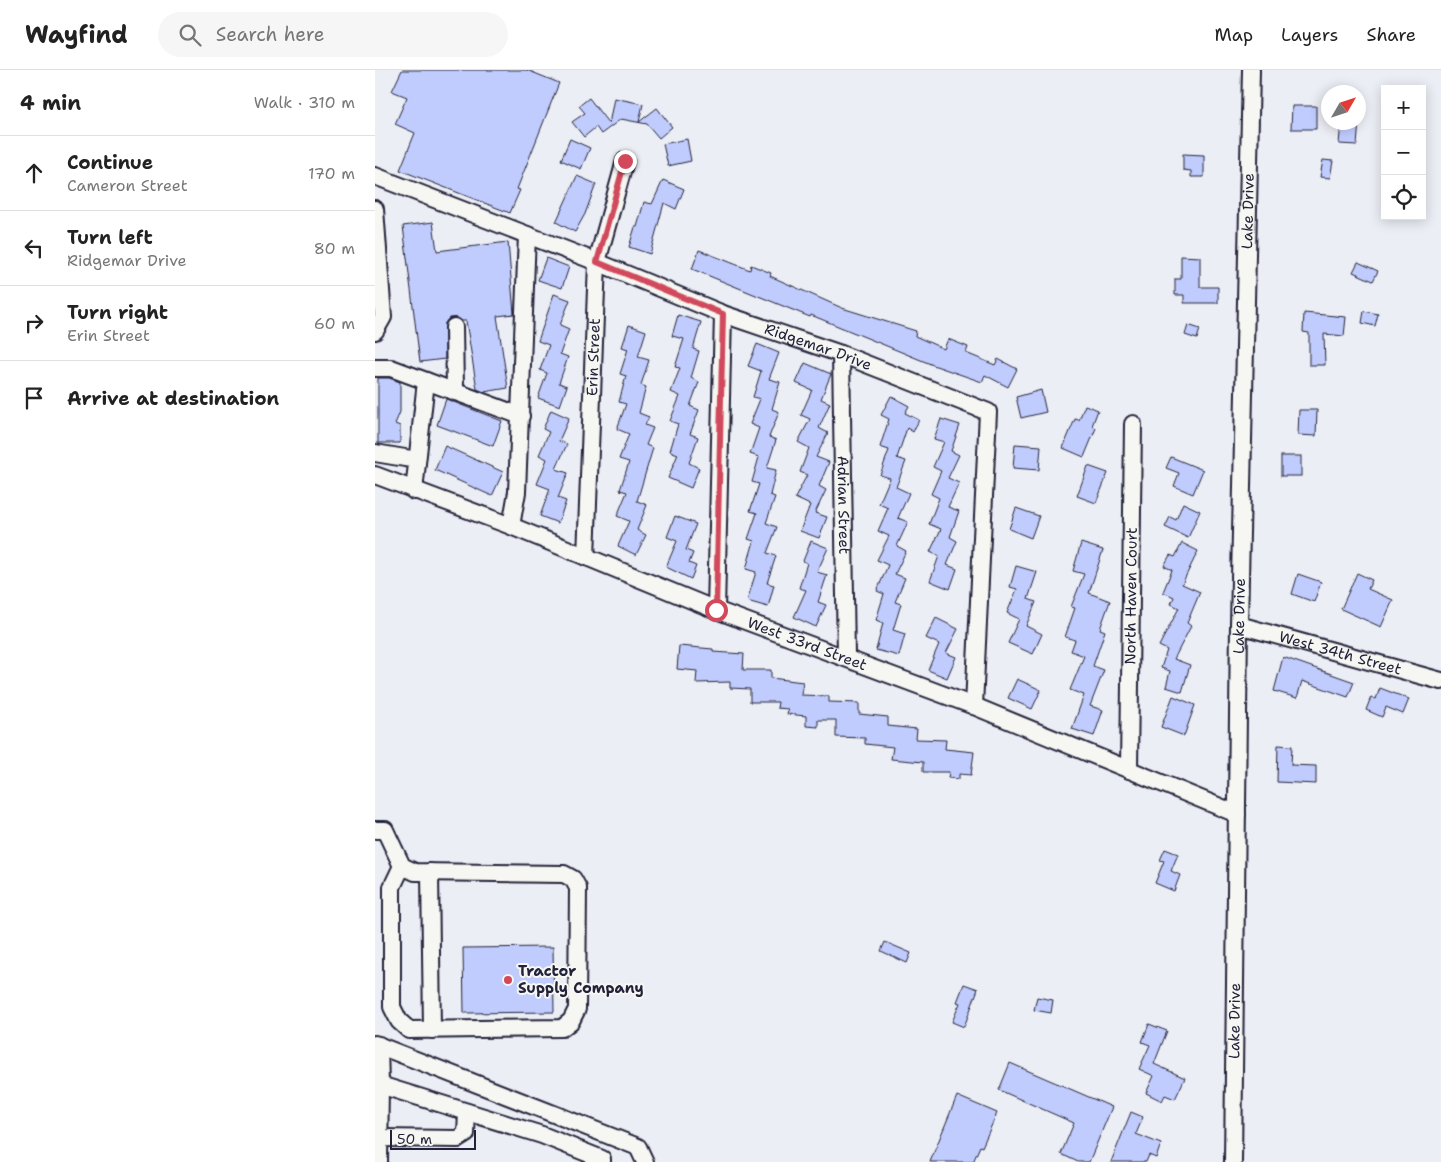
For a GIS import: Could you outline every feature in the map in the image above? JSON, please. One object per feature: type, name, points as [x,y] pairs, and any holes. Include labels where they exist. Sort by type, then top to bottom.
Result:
[{"type":"street","name":"Lake Drive","points":[[1233,1162],[1239,625],[1251,70]]},
{"type":"street","name":"Erin Street","points":[[586,557],[597,262],[625,161]]},
{"type":"street","name":"Ridgemar Drive","points":[[375,176],[597,262],[723,314],[841,354],[988,412],[974,706]]},
{"type":"street","points":[[375,209],[383,317],[375,332]]},
{"type":"street","points":[[511,526],[517,492],[527,235]]},
{"type":"street","points":[[716,610],[723,314]]},
{"type":"street","points":[[453,327],[455,390]]},
{"type":"street","name":"Adrian Street","points":[[841,354],[846,656]]},
{"type":"street","points":[[375,368],[391,368],[455,390],[521,416]]},
{"type":"street","points":[[414,491],[426,381]]},
{"type":"street","name":"North Haven Court","points":[[1129,770],[1133,424]]},
{"type":"street","points":[[375,453],[417,460]]},
{"type":"street","name":"West 33rd Street","points":[[375,475],[511,526],[716,610],[846,656],[974,706],[1237,814]]},
{"type":"street","name":"West 34th Street","points":[[1239,625],[1441,681]]},
{"type":"street","points":[[375,830],[385,830],[402,866],[415,872],[564,874],[573,878],[578,888],[577,1009],[571,1022],[562,1028],[409,1030],[399,1021],[392,1007],[392,887],[402,866]]},
{"type":"street","points":[[430,872],[432,1030]]},
{"type":"street","points":[[379,1162],[380,1085],[377,1044],[638,1147],[645,1162]]},
{"type":"street","points":[[380,1085],[542,1135],[602,1158],[602,1162]]},
{"type":"street","points":[[379,1138],[458,1140],[466,1134],[467,1112]]},
{"type":"building","points":[[402,70],[527,70],[559,83],[517,189],[520,190],[510,213],[400,170],[415,133],[395,124],[407,97],[392,91]]},
{"type":"building","points":[[589,98],[609,124],[614,98],[643,104],[639,122],[657,108],[672,127],[659,138],[647,124],[621,119],[601,134],[596,127],[584,137],[572,122],[585,113],[579,106]]},
{"type":"building","points":[[1292,106],[1316,106],[1316,129],[1291,129]]},
{"type":"building","points":[[1340,130],[1358,130],[1357,145],[1339,144]]},
{"type":"building","points":[[570,139],[590,148],[581,169],[561,160]]},
{"type":"building","points":[[687,139],[691,161],[668,166],[663,144]]},
{"type":"building","points":[[1183,154],[1204,155],[1204,177],[1191,177],[1191,171],[1183,170]]},
{"type":"building","points":[[1323,160],[1333,161],[1330,178],[1320,177]]},
{"type":"building","points":[[577,176],[596,184],[585,214],[575,232],[556,222]]},
{"type":"building","points":[[663,180],[684,189],[676,209],[664,203],[650,254],[629,247],[644,202],[652,204]]},
{"type":"building","points":[[433,222],[437,251],[508,242],[514,314],[497,316],[508,388],[484,392],[477,389],[466,321],[458,318],[449,318],[445,323],[445,359],[420,362],[403,226]]},
{"type":"building","points":[[699,250],[750,270],[751,265],[771,273],[770,276],[842,308],[916,331],[915,336],[944,349],[948,339],[968,347],[966,353],[995,365],[998,359],[1017,369],[1008,387],[985,375],[982,382],[933,365],[692,269]]},
{"type":"building","points":[[1181,256],[1200,257],[1200,287],[1218,287],[1218,303],[1184,303],[1184,295],[1175,295],[1175,279],[1181,279]]},
{"type":"building","points":[[546,258],[569,267],[562,288],[538,280]]},
{"type":"building","points":[[1358,262],[1378,271],[1373,281],[1353,272]]},
{"type":"building","points":[[554,294],[570,300],[560,325],[569,329],[560,354],[568,357],[559,383],[567,386],[560,406],[538,398],[547,373],[540,370],[549,345],[538,341]]},
{"type":"building","points":[[1364,311],[1378,314],[1375,326],[1362,323]]},
{"type":"building","points":[[1304,313],[1346,317],[1344,336],[1324,334],[1325,365],[1309,365],[1309,333],[1303,332]]},
{"type":"building","points":[[678,315],[701,322],[693,349],[699,351],[691,378],[699,382],[690,406],[699,410],[690,434],[698,437],[689,463],[699,468],[691,488],[668,478],[678,454],[670,451],[678,424],[670,421],[680,396],[671,392],[680,368],[675,367],[684,339],[672,336]]},
{"type":"building","points":[[629,325],[646,331],[638,357],[649,360],[641,385],[646,387],[639,413],[649,417],[645,425],[653,428],[646,445],[653,448],[637,501],[647,505],[637,530],[646,535],[636,555],[618,546],[629,521],[617,516],[627,492],[620,490],[629,462],[619,459],[629,434],[617,429],[626,404],[619,402],[626,376],[620,374],[628,349],[622,347]]},
{"type":"building","points":[[1188,325],[1200,329],[1197,339],[1185,335]]},
{"type":"building","points":[[757,344],[779,353],[769,379],[780,382],[772,409],[779,412],[769,437],[776,440],[767,468],[776,470],[770,495],[775,497],[766,523],[777,527],[767,553],[776,556],[767,583],[774,585],[768,607],[747,601],[756,572],[746,569],[754,541],[748,539],[757,513],[750,511],[759,484],[752,482],[759,457],[750,454],[759,428],[750,424],[760,399],[753,397],[761,371],[748,366]]},
{"type":"building","points":[[805,363],[831,374],[821,399],[830,403],[819,428],[828,433],[816,457],[829,462],[819,486],[826,490],[815,513],[827,517],[819,538],[800,531],[810,505],[795,498],[807,475],[800,472],[809,448],[798,442],[810,419],[801,415],[812,390],[796,383]]},
{"type":"building","points":[[378,378],[389,378],[400,382],[400,412],[395,424],[400,426],[400,443],[378,443]]},
{"type":"building","points":[[1041,390],[1046,412],[1021,418],[1016,397]]},
{"type":"building","points":[[891,396],[909,406],[905,413],[919,420],[913,432],[907,428],[897,458],[906,461],[896,487],[909,493],[898,518],[908,522],[897,546],[906,551],[895,574],[905,578],[895,602],[901,604],[893,630],[905,634],[899,656],[876,650],[883,623],[876,620],[884,594],[877,591],[888,565],[877,560],[889,536],[878,531],[888,508],[879,504],[890,478],[880,475],[889,450],[880,447],[889,419],[881,415]]},
{"type":"building","points":[[446,399],[502,421],[493,446],[437,425]]},
{"type":"building","points":[[1085,405],[1098,410],[1092,426],[1096,428],[1084,457],[1063,448],[1075,419],[1079,420]]},
{"type":"building","points":[[551,410],[569,418],[559,441],[567,444],[556,469],[568,473],[558,498],[566,501],[558,523],[540,516],[550,489],[537,484],[547,459],[539,455],[549,432],[543,429]]},
{"type":"building","points":[[1299,410],[1317,410],[1316,436],[1298,435]]},
{"type":"building","points":[[941,419],[960,425],[951,451],[959,455],[948,478],[959,483],[948,507],[959,511],[950,537],[957,541],[947,565],[957,569],[950,589],[930,581],[939,556],[930,552],[941,529],[929,524],[939,498],[931,494],[941,471],[933,467],[944,442],[934,439]]},
{"type":"building","points":[[1015,444],[1041,446],[1039,470],[1013,468]]},
{"type":"building","points":[[445,446],[503,472],[492,496],[435,470]]},
{"type":"building","points":[[1281,456],[1301,456],[1301,476],[1281,476]]},
{"type":"building","points":[[1171,457],[1203,470],[1193,494],[1174,486],[1179,473],[1166,468]]},
{"type":"building","points":[[1088,466],[1108,473],[1096,503],[1077,496]]},
{"type":"building","points":[[1183,503],[1200,511],[1188,538],[1165,527],[1170,517],[1176,520]]},
{"type":"building","points":[[1016,508],[1039,516],[1031,538],[1009,529]]},
{"type":"building","points":[[675,516],[696,524],[686,550],[693,553],[689,563],[696,566],[691,579],[666,567],[677,541],[667,537]]},
{"type":"building","points":[[811,541],[828,548],[817,572],[827,575],[818,602],[826,605],[816,627],[794,617],[806,590],[799,588],[807,563],[803,561]]},
{"type":"building","points":[[1081,543],[1103,550],[1089,593],[1110,601],[1100,629],[1105,631],[1093,666],[1104,670],[1090,706],[1103,710],[1094,736],[1072,729],[1084,695],[1070,690],[1084,656],[1071,651],[1075,640],[1065,637],[1075,608],[1071,607],[1084,574],[1073,571]]},
{"type":"building","points":[[1182,543],[1198,551],[1182,584],[1200,592],[1187,623],[1191,626],[1174,659],[1190,665],[1182,692],[1166,687],[1170,671],[1161,668],[1167,650],[1159,646],[1179,608],[1171,604],[1174,597],[1163,592],[1172,570],[1164,566],[1170,555],[1175,557]]},
{"type":"building","points":[[1016,566],[1037,572],[1028,599],[1036,602],[1026,626],[1042,634],[1033,654],[1008,643],[1019,619],[1007,613],[1017,589],[1010,587]]},
{"type":"building","points":[[1357,573],[1372,580],[1368,589],[1393,600],[1381,627],[1341,609]]},
{"type":"building","points":[[1298,574],[1321,582],[1314,602],[1292,594]]},
{"type":"building","points":[[936,618],[958,629],[946,653],[956,657],[947,678],[928,670],[939,644],[926,638]]},
{"type":"building","points":[[679,646],[713,649],[713,652],[744,654],[743,670],[771,670],[771,678],[803,682],[801,695],[829,696],[829,702],[859,703],[859,714],[888,717],[888,726],[917,729],[916,739],[946,740],[945,749],[974,752],[971,775],[959,774],[959,779],[948,778],[949,772],[923,772],[923,762],[891,759],[893,747],[865,744],[865,738],[836,737],[836,720],[818,720],[818,727],[806,726],[806,716],[787,714],[788,709],[777,708],[778,702],[750,702],[750,689],[730,688],[730,682],[696,683],[697,671],[677,669]]},
{"type":"building","points":[[1283,657],[1354,682],[1348,697],[1302,681],[1297,698],[1274,691]]},
{"type":"building","points":[[1017,679],[1041,690],[1032,709],[1008,698]]},
{"type":"building","points":[[1380,688],[1409,699],[1403,714],[1386,707],[1382,717],[1366,710],[1371,697],[1376,699]]},
{"type":"building","points":[[1173,696],[1195,705],[1184,736],[1161,727]]},
{"type":"building","points":[[1278,745],[1292,746],[1291,765],[1316,766],[1316,784],[1277,782]]},
{"type":"building","points":[[1165,849],[1178,854],[1171,871],[1180,875],[1174,891],[1155,883],[1164,861],[1160,860]]},
{"type":"building","points":[[885,942],[911,953],[907,963],[881,951]]},
{"type":"building","name":"Tractor Supply Company","points":[[553,947],[554,1012],[464,1013],[463,948]]},
{"type":"building","points":[[964,984],[978,989],[964,1027],[952,1022],[960,1003],[957,1002]]},
{"type":"building","points":[[1037,997],[1053,1000],[1051,1013],[1034,1010]]},
{"type":"building","points":[[1149,1024],[1167,1031],[1154,1064],[1185,1078],[1175,1099],[1165,1095],[1162,1101],[1146,1093],[1154,1076],[1139,1069],[1150,1045],[1142,1042]]},
{"type":"building","points":[[1010,1063],[1112,1107],[1089,1162],[1078,1162],[1061,1154],[1074,1123],[999,1090]]},
{"type":"building","points":[[957,1096],[997,1113],[973,1162],[930,1162]]},
{"type":"building","points":[[1131,1112],[1143,1117],[1136,1134],[1161,1144],[1156,1158],[1149,1155],[1146,1162],[1111,1162]]},
{"type":"place","name":"Tractor Supply Company","points":[[508,980]]},
{"type":"route","points":[[625,161],[597,262],[723,314],[716,610]]}]
